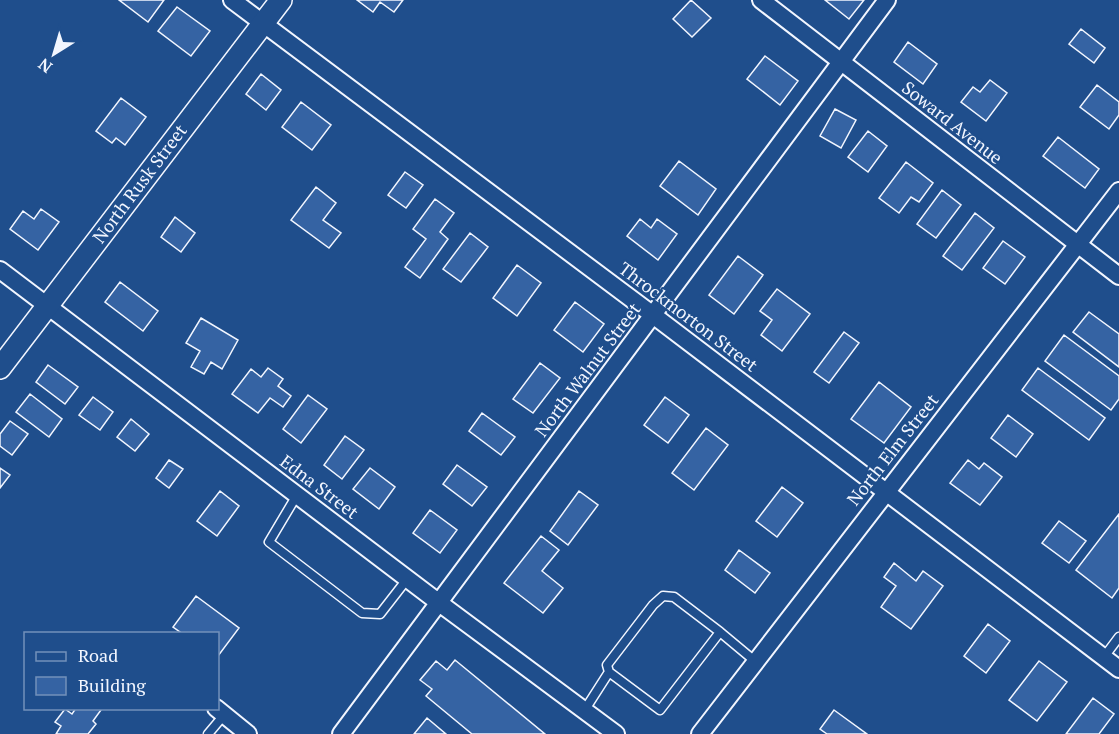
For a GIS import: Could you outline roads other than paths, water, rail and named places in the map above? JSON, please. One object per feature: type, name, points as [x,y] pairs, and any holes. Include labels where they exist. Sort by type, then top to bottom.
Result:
[{"type":"street","name":"Throckmorton Street","points":[[232,0],[653,315],[1119,669]]},
{"type":"street","name":"North Rusk Street","points":[[0,368],[281,0]]},
{"type":"street","name":"Soward Avenue","points":[[761,0],[1119,276]]},
{"type":"street","name":"North Walnut Street","points":[[341,734],[887,0]]},
{"type":"street","name":"North Elm Street","points":[[700,734],[1119,191]]},
{"type":"street","name":"Edna Street","points":[[0,270],[616,734]]},
{"type":"street","points":[[220,712],[248,734]]},
{"type":"lane","points":[[297,495],[269,542],[362,613],[380,614],[408,578]]},
{"type":"lane","points":[[720,632],[660,710],[609,672],[607,665],[653,604],[663,596],[674,597],[720,632],[756,662]]},
{"type":"lane","points":[[1104,657],[1119,637]]},
{"type":"lane","points":[[584,711],[609,672]]},
{"type":"lane","points":[[208,734],[220,712]]}]
